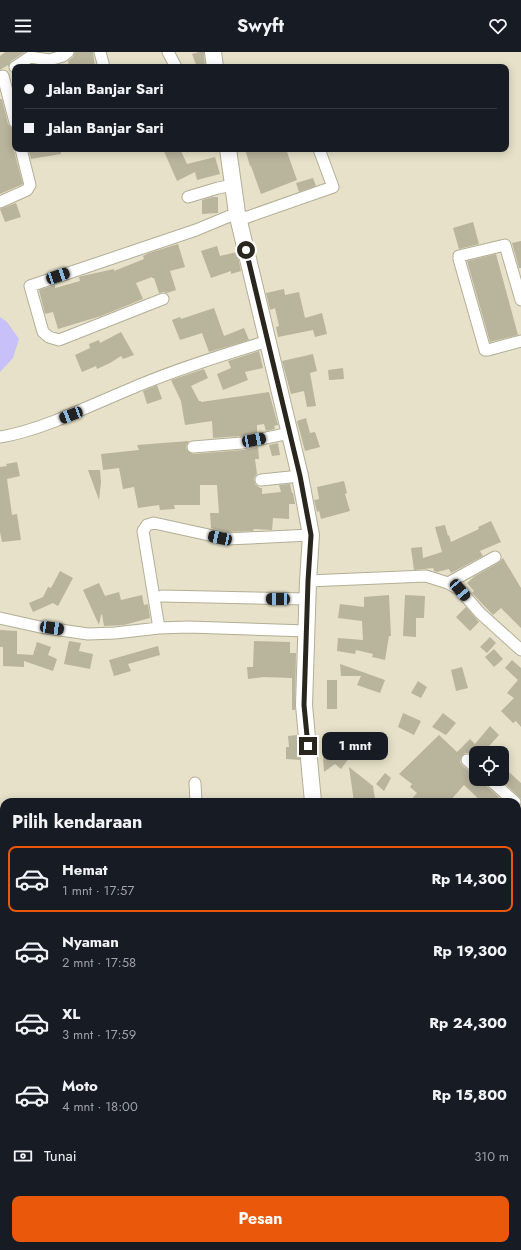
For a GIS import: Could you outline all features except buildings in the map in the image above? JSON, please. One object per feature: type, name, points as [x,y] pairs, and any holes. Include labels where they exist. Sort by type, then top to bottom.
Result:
[{"type":"street","points":[[20,64],[30,57],[50,64],[68,52]]},
{"type":"street","points":[[100,52],[103,64]]},
{"type":"street","points":[[168,52],[174,64]]},
{"type":"street","points":[[213,52],[215,64]]},
{"type":"street","points":[[12,70],[2,78],[12,112]]},
{"type":"street","points":[[0,202],[29,188],[30,185],[22,152]]},
{"type":"street","points":[[228,152],[238,217],[300,476],[311,535],[304,705],[313,798]]},
{"type":"street","points":[[163,299],[59,340],[49,337],[44,332],[30,286],[332,186],[320,152]]},
{"type":"street","points":[[188,197],[233,185]]},
{"type":"street","points":[[521,300],[505,245],[459,256],[485,350],[521,341]]},
{"type":"street","points":[[0,437],[28,431],[71,415],[142,384],[198,362],[268,341]]},
{"type":"street","points":[[193,447],[242,443],[290,433]]},
{"type":"street","points":[[261,480],[300,476]]},
{"type":"street","points":[[159,628],[143,531],[147,525],[154,523],[227,539],[311,535]]},
{"type":"street","points":[[448,583],[495,557]]},
{"type":"street","points":[[308,581],[426,576],[448,583],[460,590],[480,614],[521,650]]},
{"type":"street","points":[[162,596],[308,599]]},
{"type":"street","points":[[0,618],[40,627],[88,634],[188,627],[307,631]]},
{"type":"street","points":[[194,783],[196,798]]},
{"type":"street","points":[[497,786],[510,798]]},
{"type":"shaded area","points":[[0,317],[7,322],[19,339],[13,358],[0,372]]},
{"type":"route","points":[[246,250],[300,476],[311,535],[304,705],[308,746]]}]
